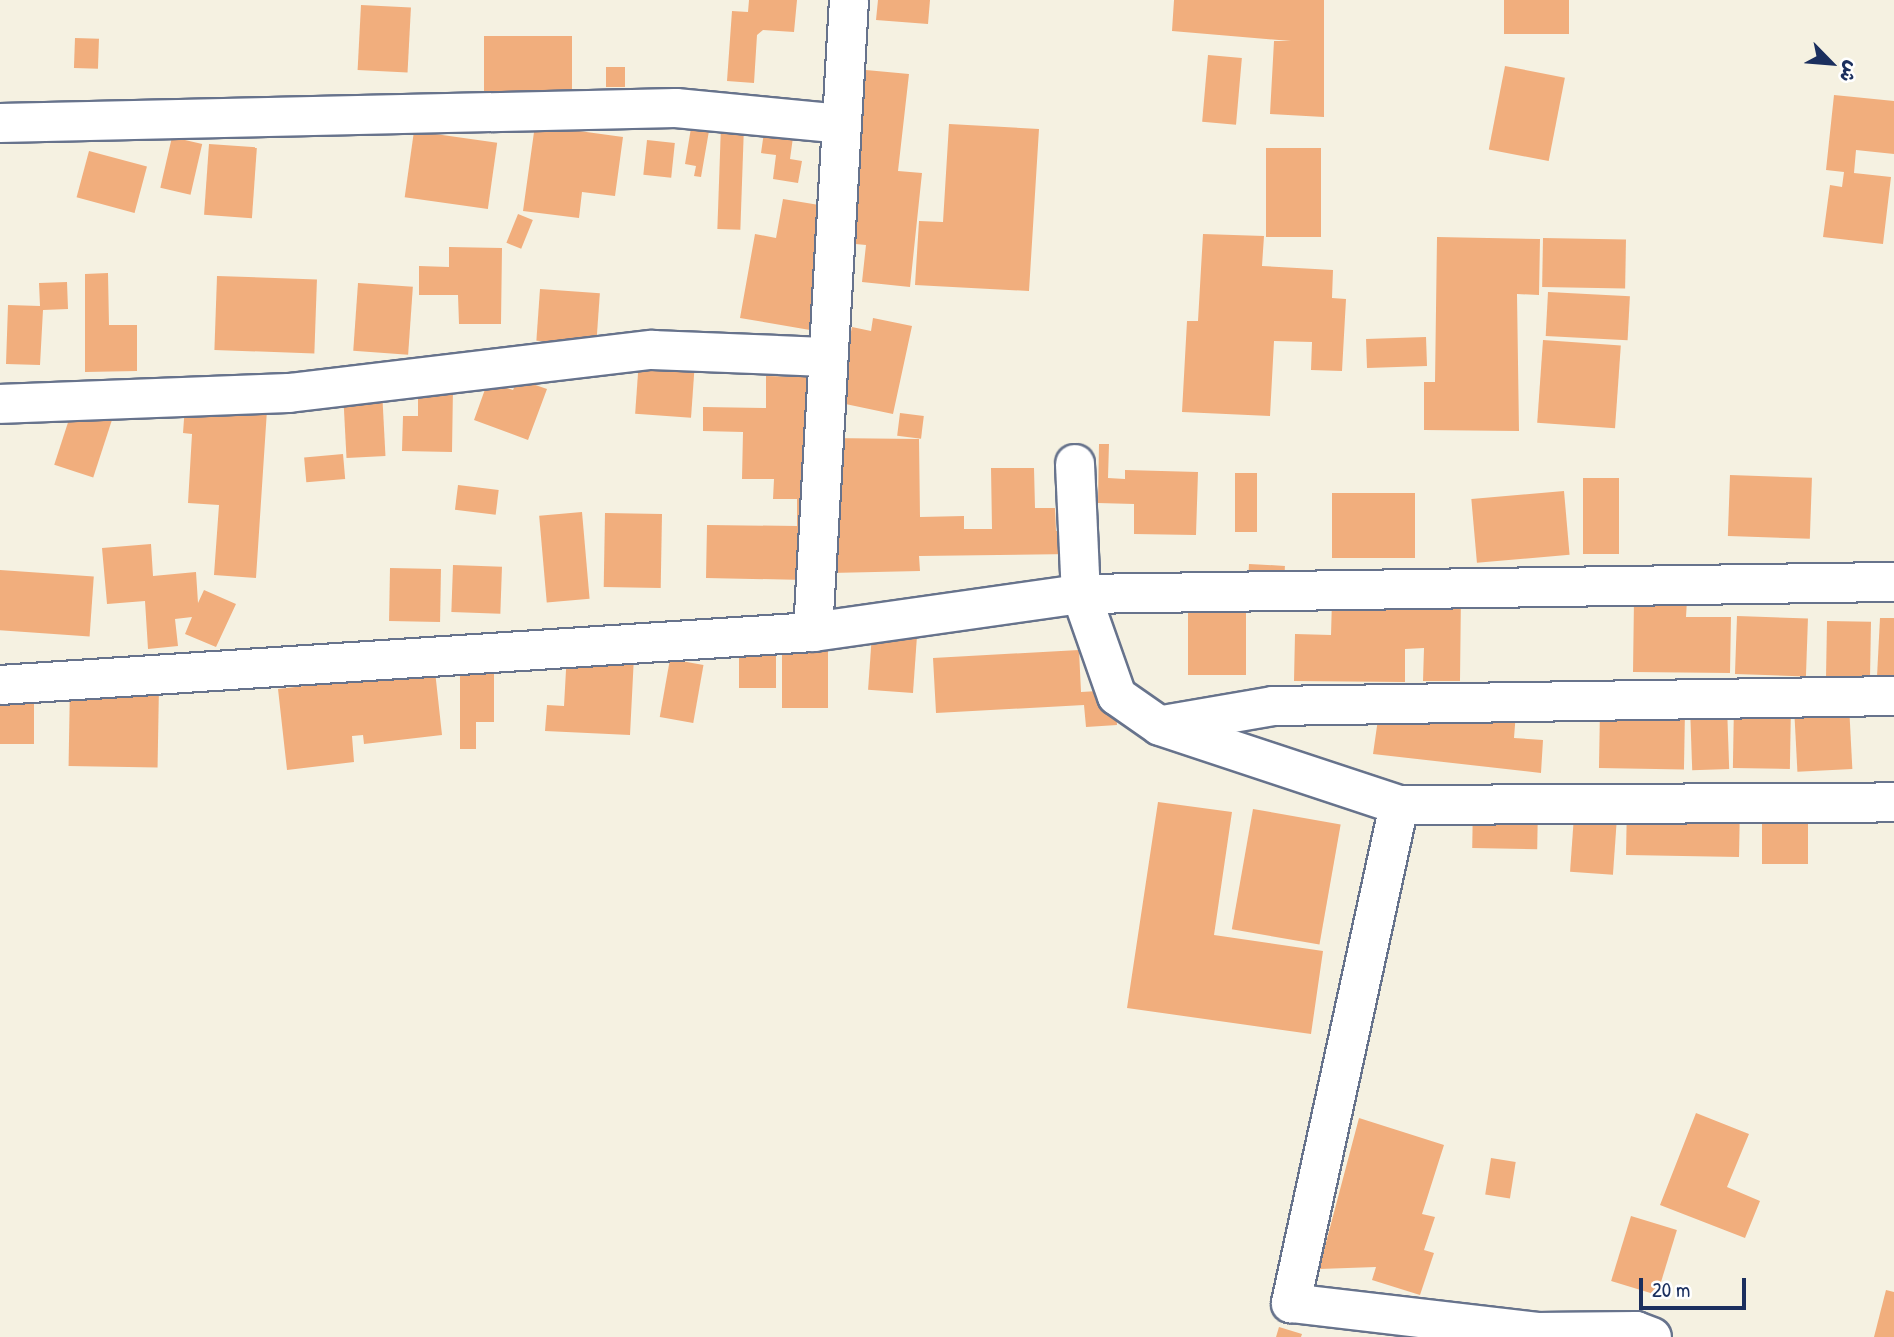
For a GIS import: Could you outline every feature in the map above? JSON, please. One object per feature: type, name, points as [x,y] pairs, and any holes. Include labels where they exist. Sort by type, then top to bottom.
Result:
[{"type":"street","points":[[813,632],[824,357],[849,0]]},
{"type":"street","points":[[0,123],[676,108],[841,124]]},
{"type":"street","points":[[0,404],[289,393],[652,350],[824,357]]},
{"type":"street","points":[[1075,464],[1081,594],[1117,696],[1160,726],[1399,805],[1894,802]]},
{"type":"street","points":[[0,685],[813,632],[1081,594],[1894,582]]},
{"type":"street","points":[[1160,726],[1273,706],[1894,696]]},
{"type":"street","points":[[1399,805],[1291,1303],[1537,1332],[1639,1335]]},
{"type":"building","points":[[749,0],[797,0],[794,32],[763,30],[757,35],[754,83],[727,81],[732,11],[748,12]]},
{"type":"building","points":[[878,0],[930,0],[928,24],[876,20]]},
{"type":"building","points":[[1174,0],[1324,0],[1324,117],[1270,114],[1274,41],[1291,41],[1172,31]]},
{"type":"building","points":[[1504,0],[1569,0],[1569,34],[1504,34]]},
{"type":"building","points":[[361,5],[411,8],[408,73],[358,70]]},
{"type":"building","points":[[484,36],[572,36],[572,93],[484,93]]},
{"type":"building","points":[[75,38],[99,39],[98,69],[74,68]]},
{"type":"building","points":[[1208,55],[1242,58],[1236,125],[1202,122]]},
{"type":"building","points":[[1505,66],[1565,78],[1549,161],[1489,149]]},
{"type":"building","points":[[606,67],[625,67],[625,87],[606,87]]},
{"type":"building","points":[[855,69],[909,74],[898,171],[922,173],[910,287],[862,282],[866,245],[845,243]]},
{"type":"building","points":[[1834,95],[1894,101],[1894,154],[1856,150],[1854,173],[1891,177],[1883,244],[1823,237],[1830,185],[1842,187],[1844,172],[1826,170]]},
{"type":"building","points":[[692,122],[710,125],[701,177],[694,176],[696,166],[685,164]]},
{"type":"building","points":[[949,124],[1039,129],[1029,291],[915,285],[919,221],[943,222]]},
{"type":"building","points":[[535,125],[623,137],[615,196],[582,192],[579,218],[523,211]]},
{"type":"building","points":[[721,125],[744,126],[740,230],[717,229]]},
{"type":"building","points":[[765,125],[794,130],[790,159],[802,161],[798,183],[773,179],[776,155],[761,153]]},
{"type":"building","points":[[414,131],[497,143],[488,209],[405,197]]},
{"type":"building","points":[[172,137],[202,144],[191,195],[160,188]]},
{"type":"building","points":[[647,140],[675,143],[671,178],[643,175]]},
{"type":"building","points":[[209,144],[257,147],[252,218],[204,215]]},
{"type":"building","points":[[1266,148],[1321,148],[1321,237],[1266,237]]},
{"type":"building","points":[[89,151],[147,167],[135,213],[77,197]]},
{"type":"building","points":[[783,199],[831,207],[810,330],[740,318],[755,234],[776,238]]},
{"type":"building","points":[[518,214],[533,220],[521,249],[506,243]]},
{"type":"building","points":[[1203,234],[1264,236],[1262,266],[1333,270],[1332,298],[1346,299],[1342,371],[1311,370],[1312,342],[1274,341],[1270,416],[1182,412],[1187,321],[1198,321]]},
{"type":"building","points":[[1437,237],[1540,239],[1539,295],[1517,294],[1519,431],[1424,430],[1424,382],[1435,382]]},
{"type":"building","points":[[1543,238],[1626,239],[1625,288],[1542,287]]},
{"type":"building","points":[[449,247],[502,248],[501,324],[459,324],[458,295],[419,295],[419,266],[449,267]]},
{"type":"building","points":[[108,273],[109,325],[137,325],[137,371],[85,372],[85,274]]},
{"type":"building","points":[[217,276],[317,279],[314,353],[214,350]]},
{"type":"building","points":[[67,282],[68,309],[43,310],[40,365],[6,364],[8,305],[40,306],[39,283]]},
{"type":"building","points":[[358,283],[413,287],[408,355],[353,351]]},
{"type":"building","points":[[540,289],[600,293],[596,345],[536,341]]},
{"type":"building","points":[[1548,292],[1630,296],[1628,340],[1546,336]]},
{"type":"building","points":[[873,318],[912,326],[893,414],[836,402],[852,327],[871,331]]},
{"type":"building","points":[[1426,337],[1427,366],[1367,368],[1366,339]]},
{"type":"building","points":[[1543,340],[1621,345],[1615,428],[1537,423]]},
{"type":"building","points":[[639,359],[695,363],[691,418],[635,414]]},
{"type":"building","points":[[766,376],[810,377],[806,580],[706,578],[707,525],[797,526],[797,499],[773,499],[774,479],[742,479],[743,432],[703,431],[703,407],[766,408]]},
{"type":"building","points":[[518,379],[547,389],[528,440],[474,420],[488,381],[513,390]]},
{"type":"building","points":[[418,387],[453,387],[452,452],[402,451],[403,416],[418,416]]},
{"type":"building","points":[[382,390],[385,456],[347,458],[343,392]]},
{"type":"building","points":[[74,404],[113,417],[93,478],[54,465]]},
{"type":"building","points":[[185,405],[267,410],[256,578],[214,575],[219,505],[188,503],[192,434],[183,433]]},
{"type":"building","points":[[900,413],[924,416],[921,439],[897,436]]},
{"type":"building","points":[[828,438],[919,439],[920,517],[964,516],[964,529],[992,529],[991,468],[1034,468],[1035,508],[1055,508],[1056,531],[1071,530],[1072,554],[919,556],[920,571],[830,573]]},
{"type":"building","points":[[1099,444],[1109,444],[1108,478],[1125,479],[1125,470],[1198,472],[1196,535],[1134,534],[1134,504],[1098,503]]},
{"type":"building","points":[[343,454],[345,479],[306,482],[304,457]]},
{"type":"building","points":[[1235,473],[1257,473],[1257,532],[1235,532]]},
{"type":"building","points":[[1730,475],[1812,478],[1810,539],[1728,536]]},
{"type":"building","points":[[1583,478],[1619,478],[1619,554],[1583,554]]},
{"type":"building","points":[[458,485],[499,490],[496,515],[455,510]]},
{"type":"building","points":[[1564,491],[1570,555],[1477,563],[1471,499]]},
{"type":"building","points":[[1332,493],[1415,493],[1415,558],[1332,558]]},
{"type":"building","points":[[582,512],[590,599],[547,602],[539,516]]},
{"type":"building","points":[[605,513],[662,514],[661,588],[604,587]]},
{"type":"building","points":[[151,544],[153,576],[196,572],[198,603],[204,590],[236,604],[216,647],[185,634],[192,617],[175,619],[178,646],[148,649],[145,601],[107,604],[102,548]]},
{"type":"building","points":[[1249,564],[1285,566],[1283,607],[1247,605]]},
{"type":"building","points":[[453,565],[502,567],[500,614],[451,612]]},
{"type":"building","points":[[390,568],[441,569],[440,622],[389,621]]},
{"type":"building","points":[[0,570],[94,577],[90,636],[0,630]]},
{"type":"building","points":[[1461,592],[1460,681],[1423,681],[1424,648],[1405,649],[1405,682],[1294,681],[1295,634],[1331,635],[1332,600]]},
{"type":"building","points":[[1634,599],[1687,600],[1686,617],[1731,617],[1730,673],[1633,672]]},
{"type":"building","points":[[1188,611],[1246,611],[1246,675],[1188,675]]},
{"type":"building","points":[[1737,616],[1808,618],[1806,676],[1735,674]]},
{"type":"building","points":[[1880,618],[1894,618],[1894,678],[1877,677]]},
{"type":"building","points":[[1827,621],[1871,622],[1870,677],[1826,676]]},
{"type":"building","points":[[739,629],[776,629],[776,688],[739,688]]},
{"type":"building","points":[[872,634],[917,637],[913,693],[868,690]]},
{"type":"building","points":[[782,644],[828,644],[828,708],[782,708]]},
{"type":"building","points":[[1079,650],[1081,692],[1115,690],[1117,725],[1086,727],[1084,705],[936,713],[933,658]]},
{"type":"building","points":[[567,652],[634,656],[630,735],[545,731],[547,705],[564,706]]},
{"type":"building","points":[[670,659],[703,665],[693,723],[660,717]]},
{"type":"building","points":[[435,671],[442,735],[364,744],[363,735],[352,736],[354,762],[287,770],[278,689]]},
{"type":"building","points":[[460,671],[494,671],[494,722],[476,722],[476,749],[460,749]]},
{"type":"building","points":[[70,684],[159,686],[158,768],[69,766]]},
{"type":"building","points":[[0,698],[34,698],[34,744],[0,744]]},
{"type":"building","points":[[1734,704],[1791,705],[1790,769],[1733,768]]},
{"type":"building","points":[[1849,705],[1852,769],[1797,772],[1794,708]]},
{"type":"building","points":[[1727,706],[1729,769],[1692,770],[1690,707]]},
{"type":"building","points":[[1600,709],[1685,710],[1684,769],[1599,768]]},
{"type":"building","points":[[1379,712],[1516,712],[1514,738],[1543,740],[1541,773],[1373,754]]},
{"type":"building","points":[[1627,800],[1740,802],[1739,857],[1626,855]]},
{"type":"building","points":[[1575,801],[1618,804],[1613,875],[1570,872]]},
{"type":"building","points":[[1158,802],[1232,812],[1214,935],[1323,951],[1311,1034],[1127,1008]]},
{"type":"building","points":[[1473,803],[1538,804],[1537,849],[1472,848]]},
{"type":"building","points":[[1253,809],[1341,824],[1319,945],[1232,929]]},
{"type":"building","points":[[1762,821],[1808,821],[1808,864],[1762,864]]},
{"type":"building","points":[[1696,1113],[1749,1134],[1727,1187],[1760,1201],[1745,1238],[1660,1205]]},
{"type":"building","points":[[1359,1118],[1444,1145],[1422,1214],[1435,1217],[1424,1250],[1434,1253],[1420,1295],[1372,1280],[1376,1267],[1319,1269]]},
{"type":"building","points":[[1491,1158],[1516,1162],[1510,1198],[1485,1195]]},
{"type":"building","points":[[1631,1216],[1677,1230],[1657,1295],[1611,1281]]},
{"type":"building","points":[[1886,1290],[1894,1292],[1894,1337],[1874,1337]]},
{"type":"building","points":[[1279,1327],[1302,1334],[1301,1337],[1276,1337]]}]
